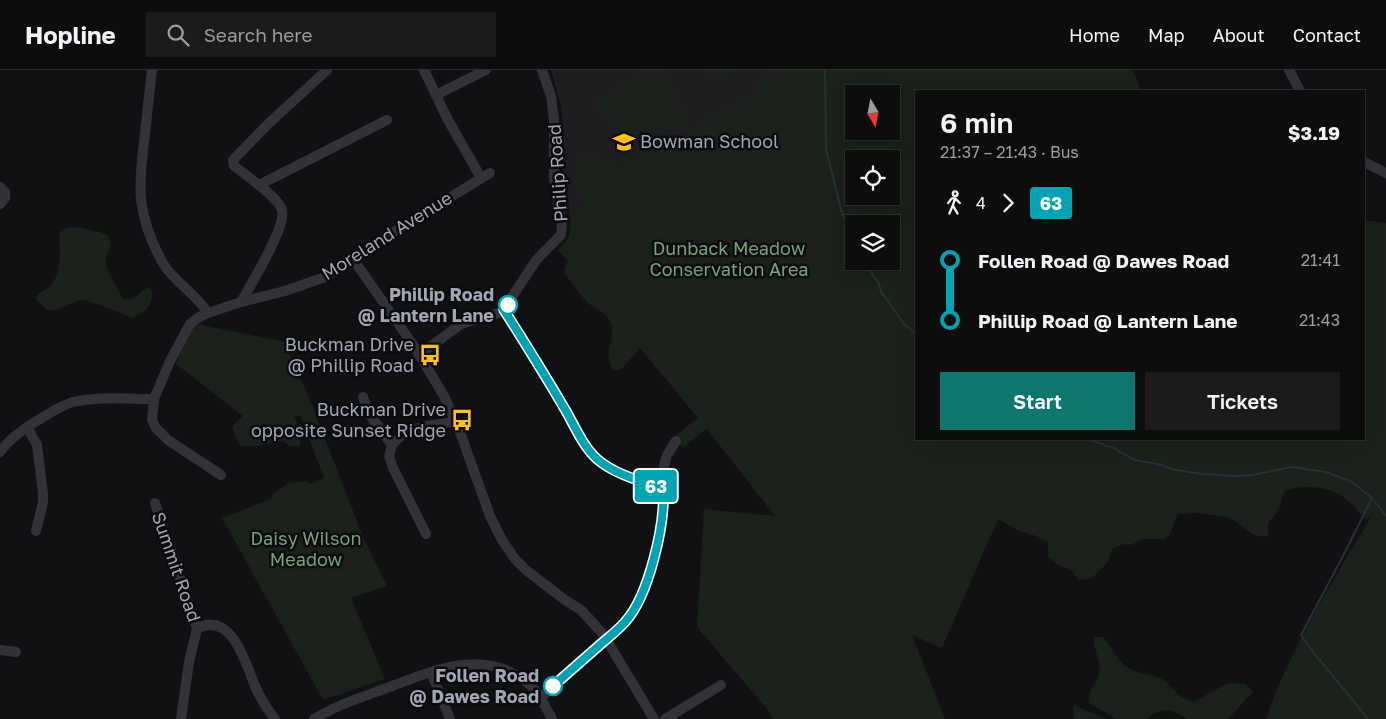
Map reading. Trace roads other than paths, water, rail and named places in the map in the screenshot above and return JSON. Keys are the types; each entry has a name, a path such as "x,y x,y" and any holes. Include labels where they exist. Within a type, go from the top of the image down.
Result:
{"street":[{"path":"152,70 141,173 141,199 144,215 149,231 165,265 202,304 208,313"},
{"path":"241,302 261,266 283,219 283,211 279,204 259,185 234,166 234,160 268,124 327,70"},
{"path":"424,70 436,95 486,70"},
{"name":"Philip Road","path":"504,310 537,259 561,235 562,226 554,178 554,120 551,96 542,70"},
{"path":"1289,70 1299,90"},
{"name":"Moreland Avenue","path":"154,399 185,330 199,317 241,302 285,291 320,279 386,236 486,176 447,118 436,95"},
{"path":"259,185 387,120"},
{"path":"1365,162 1386,173"},
{"path":"0,187 5,192 5,198 0,204"},
{"path":"353,259 419,355 444,396 490,516 502,540 515,559 526,570 581,610 592,621 606,639 654,719"},
{"path":"419,355 461,324 490,317 504,310 581,437 597,459 613,470 663,487"},
{"path":"363,397 369,414 392,445"},
{"path":"0,452 5,445 27,427 53,411 74,402 154,399 152,420 160,434 221,475"},
{"path":"426,534 393,468 390,456 392,445 400,436 414,428 455,421"},
{"path":"27,427 37,445 43,494 36,531"},
{"path":"540,698 626,622 640,599 651,568 661,529 664,499 664,466 667,455 676,440"},
{"name":"Summit Road","path":"154,503 197,629 189,662 181,719"},
{"path":"197,629 209,624 225,631 235,641 243,654 266,708 275,719"},
{"path":"0,650 16,652"},
{"path":"314,719 341,705 431,672 459,664 484,664 515,673 531,685 552,719"},
{"path":"431,672 450,719"},
{"path":"665,719 721,685"}],"waterway":[{"path":"825,70 826,149 845,219"},
{"path":"870,270 879,284 881,292 904,324 915,333"},
{"path":"1090,440 1113,448 1135,460 1202,474 1252,475 1292,467 1326,472 1352,482 1372,498 1386,516"},
{"path":"1368,719 1301,635 1372,498"}],"place":[{"name":"Bowman School","path":"624,142"},
{"name":"Phillip Road @ Lantern Lane","path":"508,305"},
{"name":"Buckman Drive @ Phillip Road","path":"430,355"},
{"name":"Buckman Drive opposite Sunset Ridge","path":"462,420"},
{"name":"Follen Road @ Dawes Road","path":"553,686"}],"park label":[{"name":"Dunback Meadow Conservation Area","path":"729,259"},
{"name":"Daisy Wilson Meadow","path":"306,549"}]}
